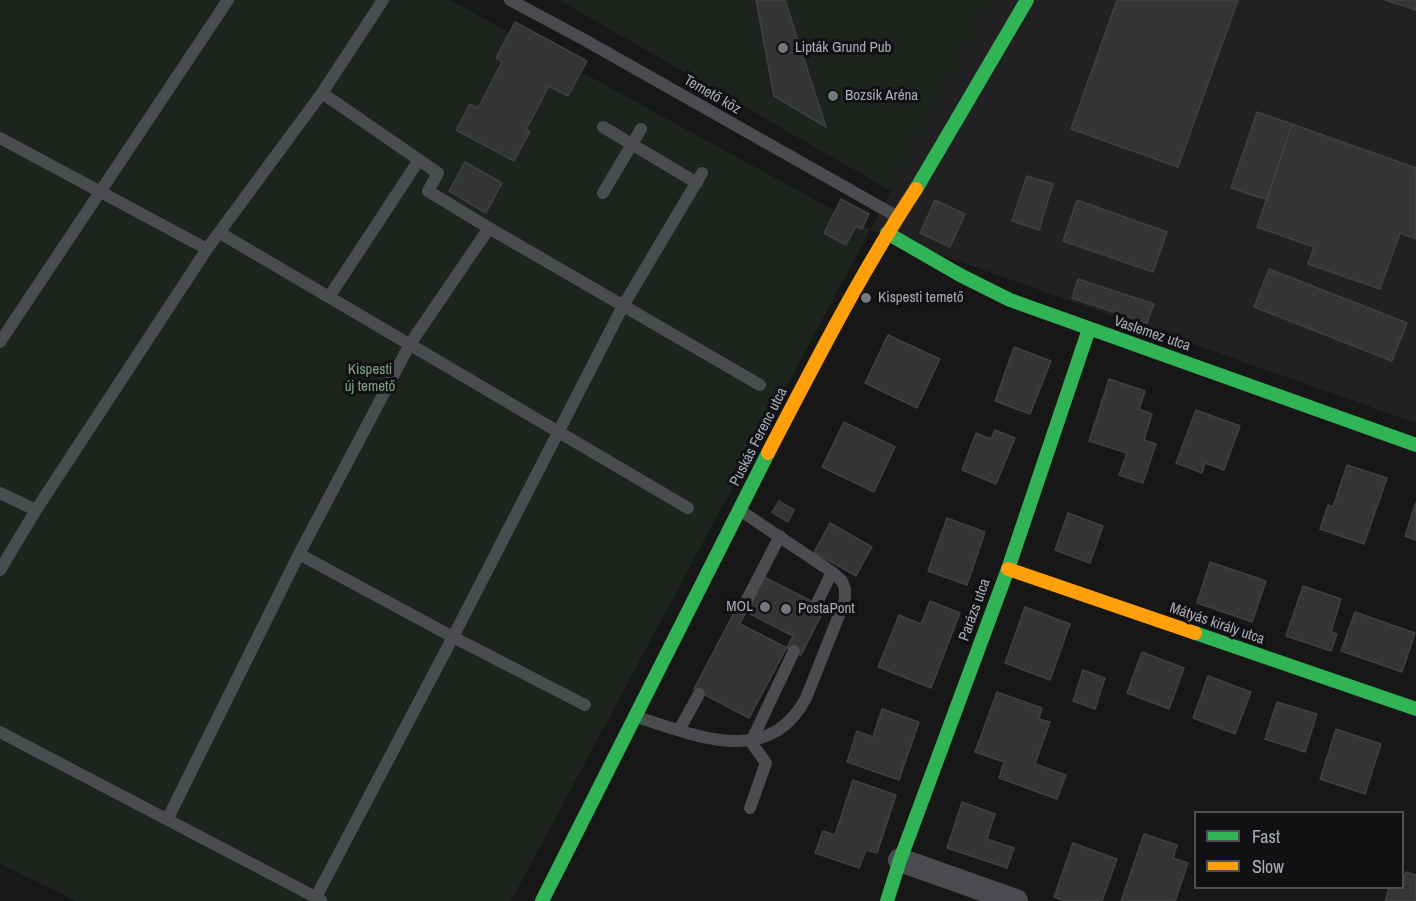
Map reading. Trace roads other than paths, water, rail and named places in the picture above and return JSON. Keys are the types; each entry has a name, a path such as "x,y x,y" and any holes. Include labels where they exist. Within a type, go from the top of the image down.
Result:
{"street":[{"name":"Puskás Ferenc utca","path":"542,901 849,298 887,233 927,172 1027,0"},
{"name":"Vaslemez utca","path":"887,233 960,275 1010,300 1416,444"},
{"name":"Parázs utca","path":"887,901 900,860 1008,569 1089,329"},
{"name":"Mátyás király utca","path":"1008,569 1416,710"},
{"path":"900,860 1016,901"}],"lane":[{"path":"0,342 228,0"},
{"path":"0,570 36,510 207,249 322,93 383,0"},
{"name":"Temető köz","path":"510,0 898,217"},
{"path":"322,93 438,173 428,190 489,228 760,385"},
{"path":"0,732 319,899 623,306 700,178 632,145 603,127"},
{"path":"603,193 641,129"},
{"path":"0,138 207,249"},
{"path":"329,297 419,160"},
{"path":"168,818 299,554 410,344 489,228"},
{"path":"220,233 688,508"},
{"path":"0,493 36,510"},
{"path":"636,717 709,738 751,742 782,729 799,712 845,600 845,589 842,581 832,572 740,510"},
{"path":"742,609 780,536"},
{"path":"299,554 585,705"},
{"path":"817,603 832,572"},
{"path":"751,742 794,651"},
{"path":"679,730 699,694"},
{"path":"750,808 766,764 751,742"}],"place":[{"name":"Lipták Grund Pub","path":"783,48"},
{"name":"Bozsik Aréna","path":"833,96"},
{"name":"Kispesti temető","path":"866,298"},
{"name":"MOL","path":"765,607"},
{"name":"PostaPont","path":"786,609"}],"park label":[{"name":"Kispesti új temető","path":"370,378"}]}
